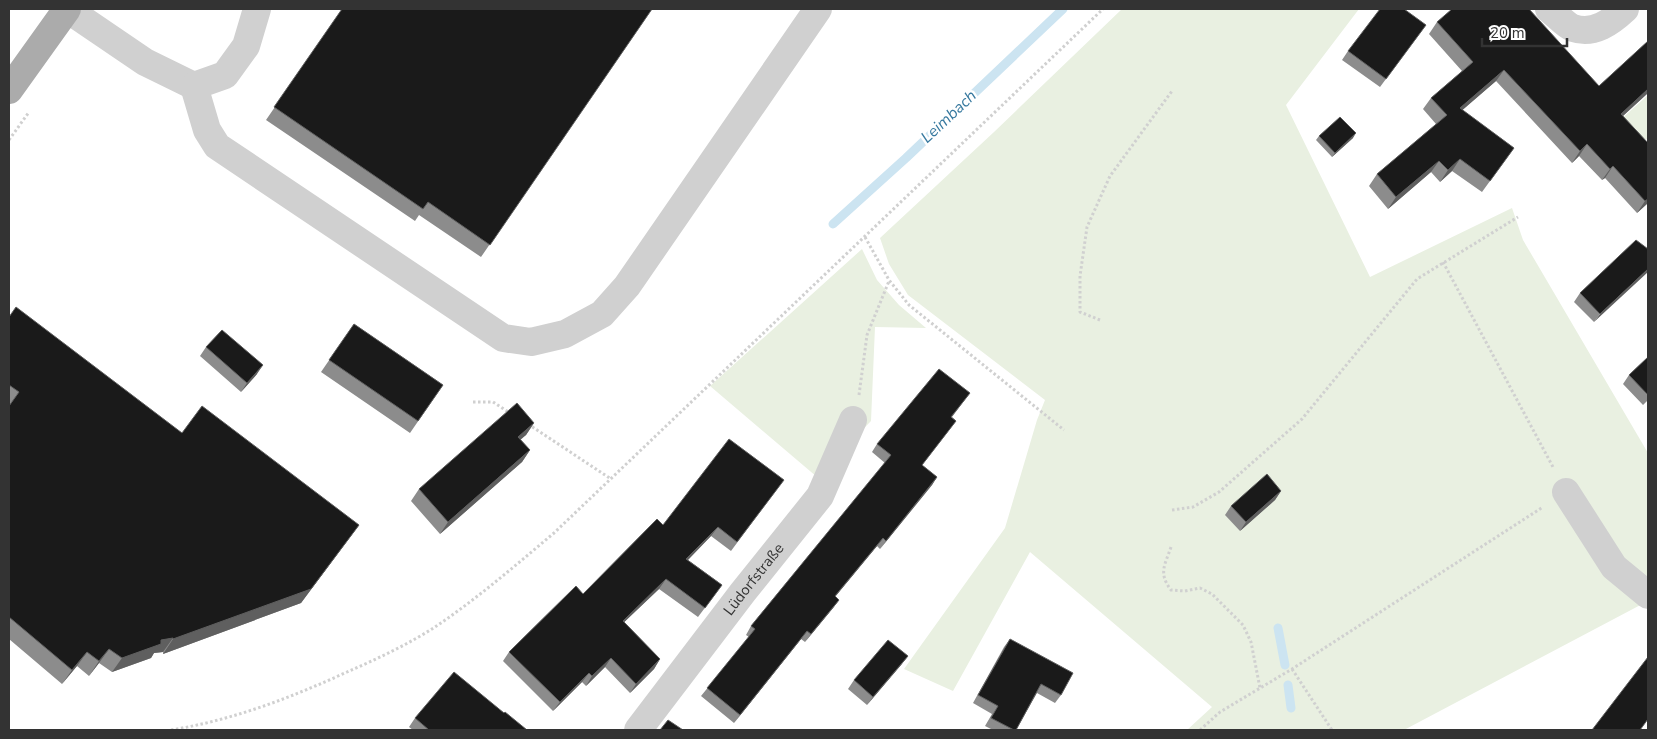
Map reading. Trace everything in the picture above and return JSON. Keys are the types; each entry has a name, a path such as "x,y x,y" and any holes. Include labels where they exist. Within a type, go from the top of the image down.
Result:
{"main road":[{"path":"9,90 67,9"}],"street":[{"path":"67,9 145,62 194,86 225,75 246,46 257,9"},
{"path":"194,86 207,130 217,146 503,338 531,342 565,334 602,314 626,286 818,9"},
{"path":"1548,9 1572,27 1591,31 1613,20 1625,9"},
{"name":"Lüdorfstraße","path":"638,730 743,592 820,496 853,420"},
{"path":"1566,492 1614,566 1648,595"}],"path":[{"path":"171,730 188,729 295,696 376,660 437,626 496,583 554,533 1103,9"},
{"path":"1100,320 1080,312 1080,276 1087,227 1110,176 1172,91"},
{"path":"1172,510 1193,507 1219,492 1302,419 1417,279 1518,217"},
{"path":"864,237 889,280 909,305 1064,430"},
{"path":"1200,730 1220,712 1292,669 1566,492 1443,262"},
{"path":"853,420 859,398 867,335 889,280"},
{"path":"473,402 493,402 516,417"},
{"path":"524,422 611,479"},
{"path":"1171,547 1162,570 1166,583 1172,590 1185,591 1200,588 1212,594 1243,624 1251,642 1260,688"},
{"path":"1292,669 1332,730"}],"green space":[{"path":"1122,9 1359,9 1286,105 1370,277 1512,208 1523,240 1648,453 1648,601 1404,730 1187,730 1212,707 1030,552 953,691 904,669 1005,528 1037,420 1045,400 908,295 889,264 880,238"},
{"path":"1648,95 1648,139 1589,148"},
{"path":"862,249 877,280 899,305 926,328 875,327 871,421 817,477 710,386"}],"building":[{"path":"342,9 652,9 490,245 428,202 423,209 274,107"},
{"path":"1380,9 1404,9 1426,25 1386,79 1348,51"},
{"path":"1452,9 1529,9 1599,86 1648,41 1648,89 1621,114 1648,143 1648,199 1645,201 1613,166 1610,169 1587,144 1580,151 1504,70 1460,108 1514,148 1490,181 1460,159 1448,170 1439,161 1396,197 1377,174 1447,115 1431,98 1473,62 1437,22"},
{"path":"1340,117 1356,133 1335,153 1319,136"},
{"path":"1636,240 1648,249 1648,269 1600,314 1580,293"},
{"path":"16,307 182,433 202,406 359,525 311,589 173,639 161,640 161,644 122,658 109,649 99,661 87,652 72,670 9,617 9,406 19,392 9,385 9,317"},
{"path":"354,324 443,385 418,421 329,360"},
{"path":"222,330 263,365 247,383 206,347"},
{"path":"1648,357 1648,395 1629,375"},
{"path":"939,369 970,393 951,417 956,421 922,465 937,477 886,541 883,538 835,596 839,600 811,634 807,631 740,715 707,688 755,629 751,626 891,455 877,444"},
{"path":"517,403 534,423 518,437 530,450 448,522 419,489"},
{"path":"729,439 784,480 737,542 718,527 686,559 722,585 705,608 666,579 623,621 660,659 636,684 611,658 592,676 589,673 560,702 509,652 576,586 583,594 657,519 663,525"},
{"path":"1267,474 1281,491 1246,522 1231,506"},
{"path":"1010,639 1073,673 1061,695 1041,684 1016,730 991,718 998,706 978,695"},
{"path":"888,640 908,656 873,697 854,680"},
{"path":"1648,657 1648,719 1640,730 1592,730"},
{"path":"454,672 527,730 429,730 415,718"},
{"path":"668,720 683,730 660,730"}],"waterway":[{"name":"Leimbach","path":"833,224 906,158 1063,9"},
{"path":"1278,628 1285,665"},
{"path":"1288,685 1291,708"}]}
